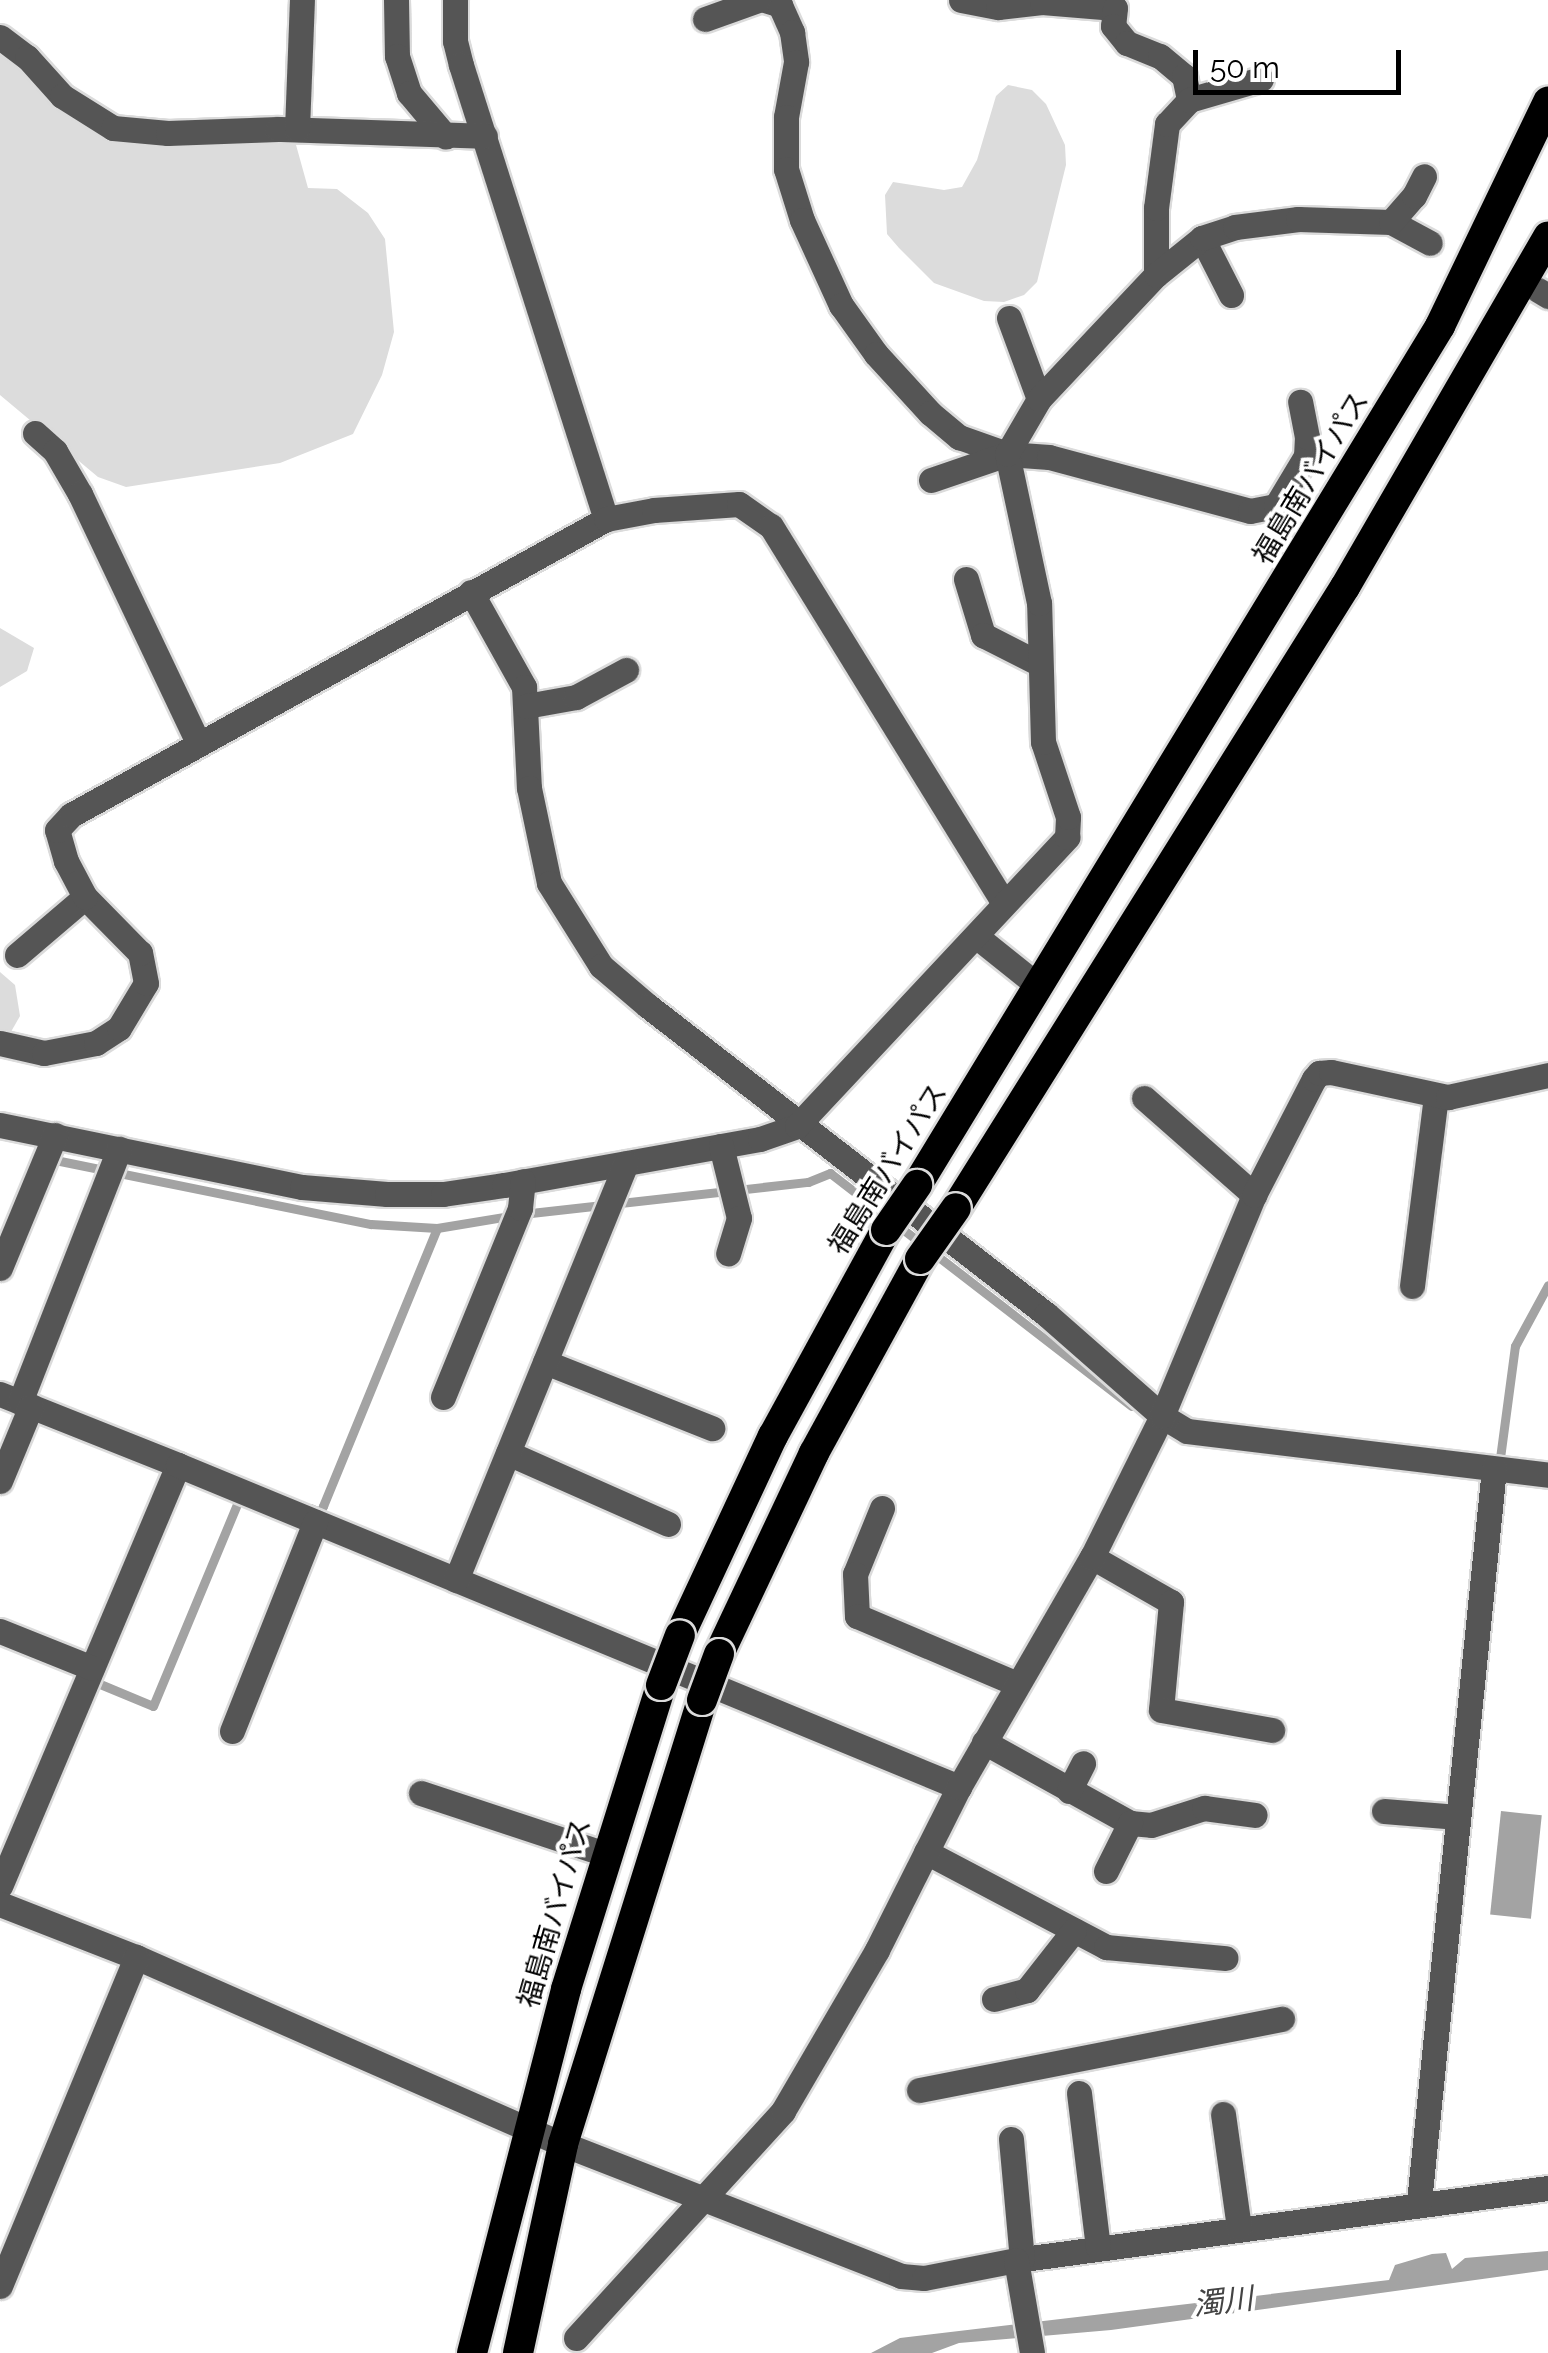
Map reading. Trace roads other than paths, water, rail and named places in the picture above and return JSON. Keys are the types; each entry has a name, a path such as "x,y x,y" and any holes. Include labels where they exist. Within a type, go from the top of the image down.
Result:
{"highway":[{"name":"福島南バイパス","path":"472,2353 528,2127 605,1854 680,1635 773,1436 886,1230 1270,610 1440,326 1548,102"},
{"path":"518,2353 564,2144 702,1700 814,1453 920,1259 956,1208 1344,587 1548,237"}],"street":[{"path":"297,129 302,0"},
{"path":"396,0 397,56 408,92 446,137"},
{"path":"705,18 762,0 780,5 792,32 796,62 786,117 786,169 802,220 841,306 876,354 930,413 958,437 1007,454 1049,457 1250,510 1276,506 1306,456 1308,437 1300,402"},
{"path":"962,0 998,6 1042,2 1115,4 1113,26 1126,44 1160,56 1184,76 1189,100"},
{"path":"459,3 455,41 606,519"},
{"path":"0,37 27,57 62,96 113,128 168,133 297,129 486,136"},
{"path":"1156,275 1156,208 1167,124 1189,100 1261,79"},
{"path":"1390,222 1424,176"},
{"path":"930,480 1007,454 1039,399 1156,275 1202,238 1234,227 1298,219 1390,222 1430,243"},
{"path":"1202,238 1231,295"},
{"path":"1009,318 1039,399"},
{"path":"35,433 55,451 80,494 198,743"},
{"path":"0,1124 302,1186 387,1194 443,1194 523,1181 721,1146 797,1126 875,1037 1067,837 1068,817 1043,742 1039,603 1007,454"},
{"path":"0,1043 44,1052 96,1042 119,1028 146,983 140,953 86,896 66,861 57,830 71,815 606,519 720,502 739,504 771,526 1003,901"},
{"path":"966,579 983,635 1038,663"},
{"path":"471,592 524,687 536,836 549,883 601,966 797,1126 1046,1314 1162,1416 1188,1431 1548,1476"},
{"path":"526,706 576,697 626,670"},
{"path":"18,955 86,896"},
{"path":"976,936 1036,984"},
{"path":"576,2338 783,2111 876,1950 958,1787 1092,1557 1162,1416 1254,1195 1319,1072 1436,1096 1509,1087 1548,1075"},
{"path":"1412,1286 1436,1096"},
{"path":"1144,1098 1254,1195"},
{"path":"0,1268 56,1135"},
{"path":"721,1146 739,1218 728,1252"},
{"path":"0,1481 17,1401 119,1148"},
{"path":"456,1580 626,1163"},
{"path":"443,1397 520,1208 523,1181"},
{"path":"545,1362 712,1428"},
{"path":"17,1401 958,1787"},
{"path":"508,1453 668,1524"},
{"path":"0,1886 178,1466"},
{"path":"1418,2202 1494,1469"},
{"path":"882,1508 855,1574 857,1616 1017,1684"},
{"path":"232,1730 315,1522"},
{"path":"1092,1557 1171,1602 1161,1710 1272,1730"},
{"path":"0,1631 92,1668"},
{"path":"984,1742 1130,1822 1151,1825 1204,1808 1255,1816"},
{"path":"1070,1790 1084,1762"},
{"path":"421,1793 605,1854"},
{"path":"1384,1811 1458,1817"},
{"path":"1106,1871 1130,1822"},
{"path":"926,1852 1106,1947 1226,1958"},
{"path":"0,1904 136,1957 564,2144 902,2276 924,2278 1020,2267 1098,2248 1418,2202 1548,2188"},
{"path":"994,1999 1027,1990 1074,1930"},
{"path":"0,2286 136,1957"},
{"path":"919,2090 1282,2019"},
{"path":"1078,2093 1098,2248"},
{"path":"1223,2114 1239,2228"},
{"path":"1011,2138 1020,2267 1032,2353"}],"water":[{"path":"1501,1811 1542,1815 1531,1919 1490,1914"},
{"name":"濁川","path":"1548,2251 1548,2270 1111,2330 959,2343 932,2353 871,2353 900,2338 1389,2280 1395,2265 1432,2254 1446,2253 1452,2269 1465,2258"}],"waterway":[{"path":"60,1161 371,1224 437,1228 522,1214 808,1182 830,1173 1132,1406"},
{"path":"310,1508 320,1512 323,1506 437,1228"},
{"path":"1500,1458 1515,1346 1548,1285"},
{"path":"100,1684 153,1706 241,1495"}]}
